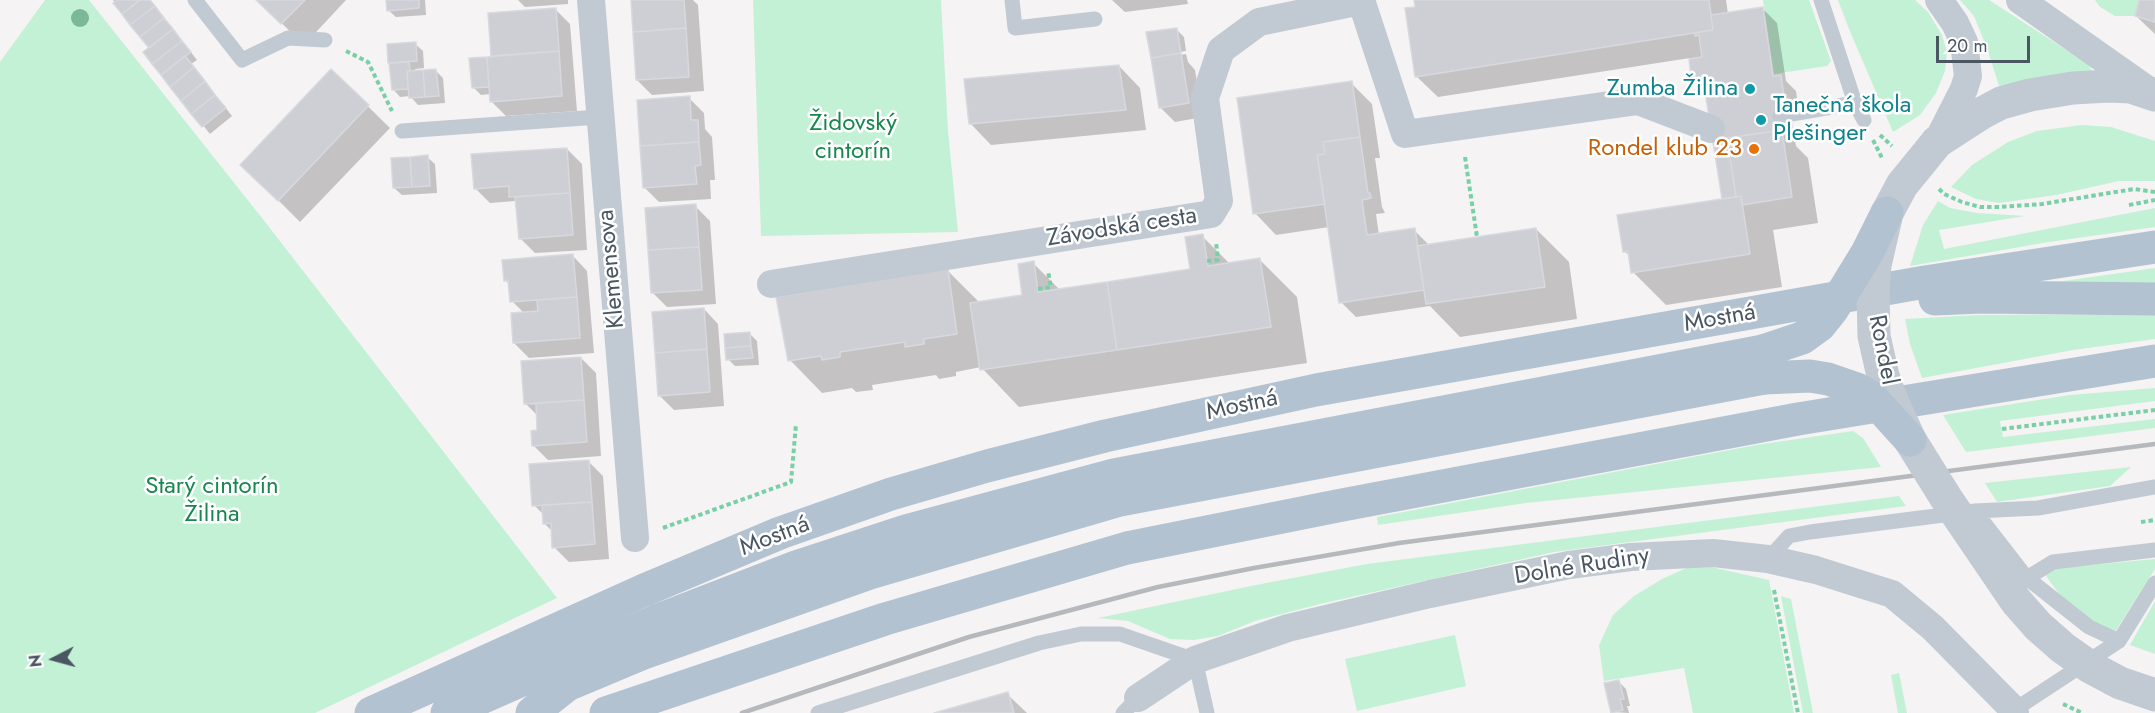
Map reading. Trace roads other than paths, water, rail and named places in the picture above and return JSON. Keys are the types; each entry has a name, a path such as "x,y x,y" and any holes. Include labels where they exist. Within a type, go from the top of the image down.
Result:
{"main road":[{"path":"532,713 567,685 641,654 870,573 1120,500 1640,387 1802,338 1812,332 1832,310 1867,253 1887,213"},
{"name":"Mostná","path":"371,713 631,596 780,533 891,494 987,466 1105,436 1316,390 1925,282 2155,247"},
{"path":"1796,306 1981,297 2155,299"},
{"path":"606,713 885,618 1127,548 1786,421 2155,361"},
{"path":"447,713 656,621 796,567 906,531 1114,475 1640,387 1764,378 1810,376 1828,379 1857,389 1871,397 1910,440"}],"street":[{"name":"Klemensova","path":"591,0 634,538"},
{"name":"Závodská cesta","path":"771,284 1211,214 1219,201 1205,98 1221,50 1259,22 1363,0 1405,134 1638,101 1711,129"},
{"path":"1937,142 1964,89 1968,67 1964,42 1939,0"},
{"path":"2019,0 2152,93"},
{"name":"Rondel","path":"2152,93 2109,86 2073,88 2030,95 1982,113 1937,142 1902,185 1887,213 1875,265 1873,292 1874,336 1888,391 1910,440 1979,549 2016,601 2038,626 2063,648 2090,667 2120,683 2155,695"},
{"name":"Dolné Rudiny","path":"1131,705 1195,660 1288,628 1430,594 1569,565 1679,553 1713,553 1768,559 1837,576 1892,594 1933,628 2015,711"}],"lane":[{"path":"195,0 242,60 288,38 325,40"},
{"path":"1012,0 1015,28 1095,19"},
{"path":"1821,0 1855,103 1864,120"},
{"path":"1780,116 1855,103"},
{"path":"402,130 599,117"},
{"path":"1768,559 1789,536 1975,511 2038,508 2155,487"},
{"path":"1975,511 2027,578 2089,627 2119,641"},
{"path":"2027,578 2053,562 2155,550"},
{"path":"2015,711 2119,641 2155,583"},
{"path":"818,713 1039,643 1081,634 1120,634 1195,660 1206,713"}],"railway":[{"path":"742,713 969,637 1158,587 1254,568 1399,543 2155,444"}],"place":[{"name":"Zumba Žilina","path":"1750,89"},
{"name":"Tanečná škola Plešinger","path":"1761,120"},
{"name":"Rondel klub 23","path":"1754,149"}],"park label":[{"name":"Židovský cintorín","path":"853,138"},
{"name":"Starý cintorín Žilina","path":"212,501"}]}
